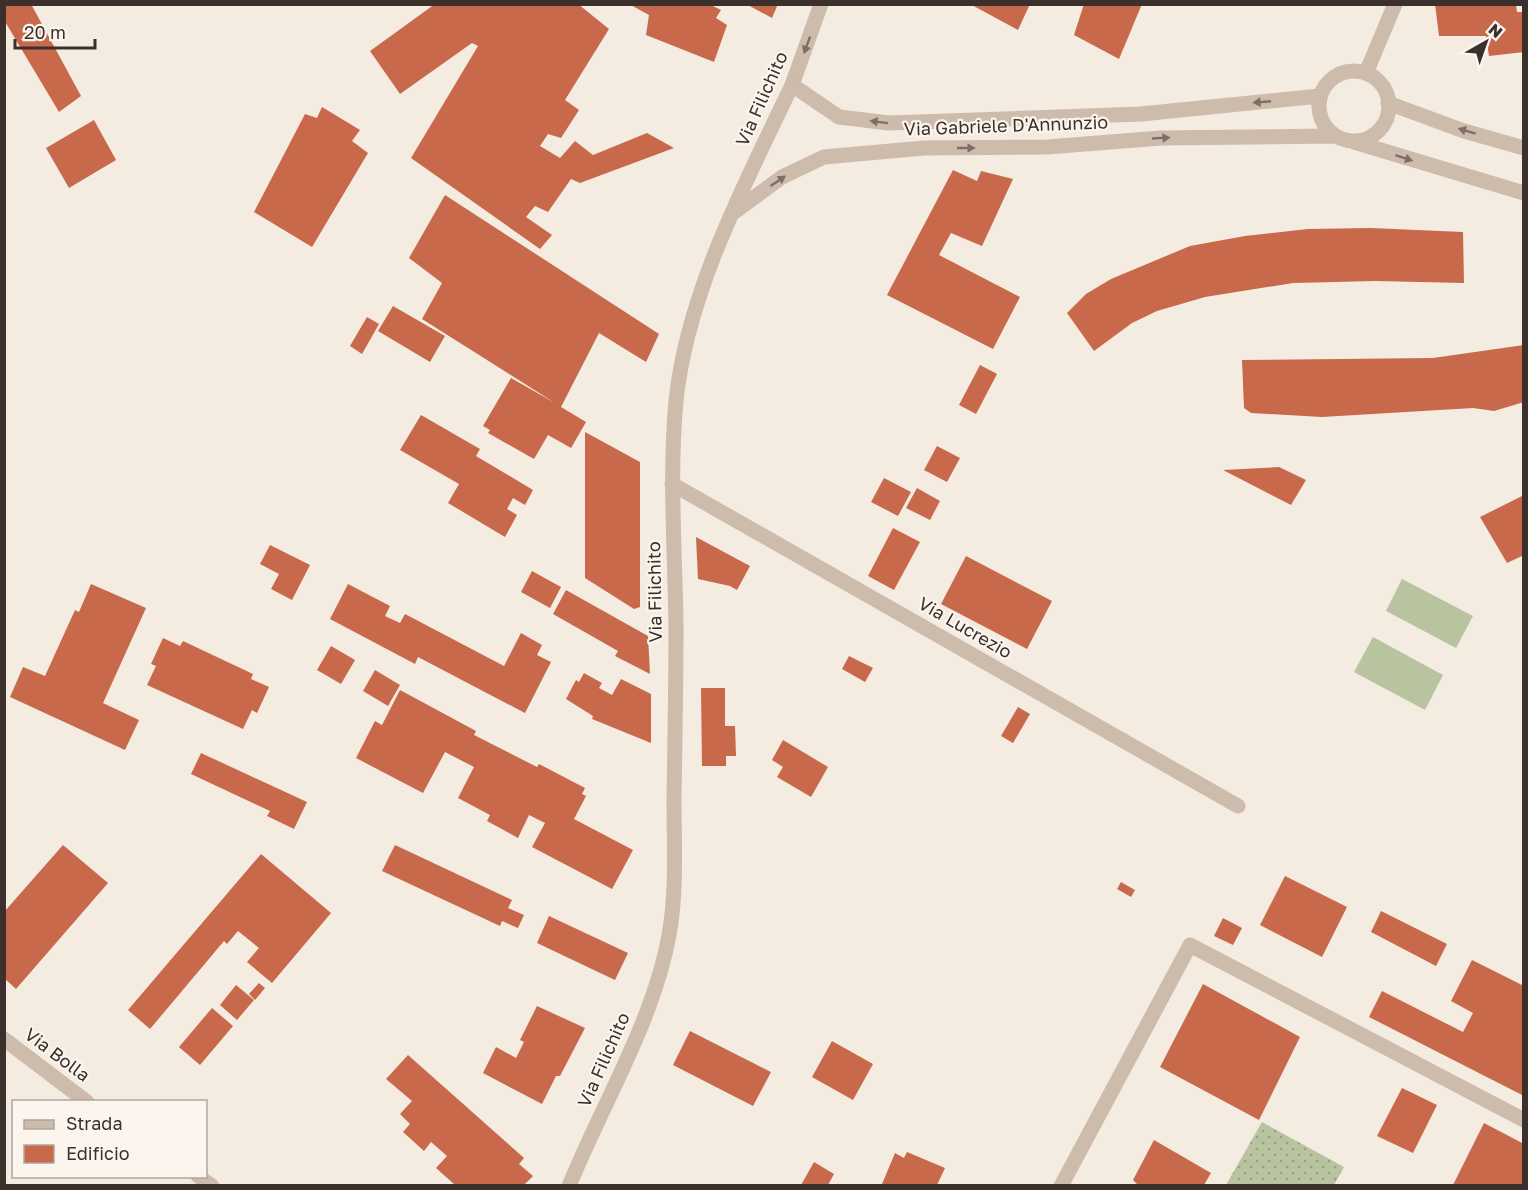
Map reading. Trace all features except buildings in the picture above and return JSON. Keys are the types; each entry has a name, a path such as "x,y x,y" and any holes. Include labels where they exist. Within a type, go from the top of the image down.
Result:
{"street":[{"name":"Via Filichito","path":"569,1185 651,1000 670,932 674,868 676,625 672,484 676,400 686,345 702,292 730,215 792,85 821,4"},
{"path":"1366,73 1395,4"},
{"path":"1342,138 1328,129 1322,119 1319,109 1320,96 1330,80 1346,72 1354,71 1366,73 1380,82 1388,97 1388,103 1464,131 1524,148"},
{"name":"Via Gabriele D'Annunzio","path":"792,85 839,117 889,123 1141,114 1320,96"},
{"name":"Via Gabriele D'Annunzio","path":"730,215 782,177 824,157 924,148 1047,147 1161,138 1366,139 1382,127 1389,112 1388,103"},
{"name":"Via Gabriele D'Annunzio","path":"1342,138 1448,172 1524,193"},
{"name":"Via Lucrezio","path":"672,484 1238,806"},
{"path":"1061,1185 1190,945 1524,1120"},
{"name":"Via Bolla","path":"4,1039 86,1100"}],"green space":[{"path":"1402,579 1473,616 1456,648 1386,611"},
{"path":"1373,637 1443,675 1425,710 1354,672"},
{"path":"1262,1122 1344,1167 1334,1185 1226,1185"}]}
